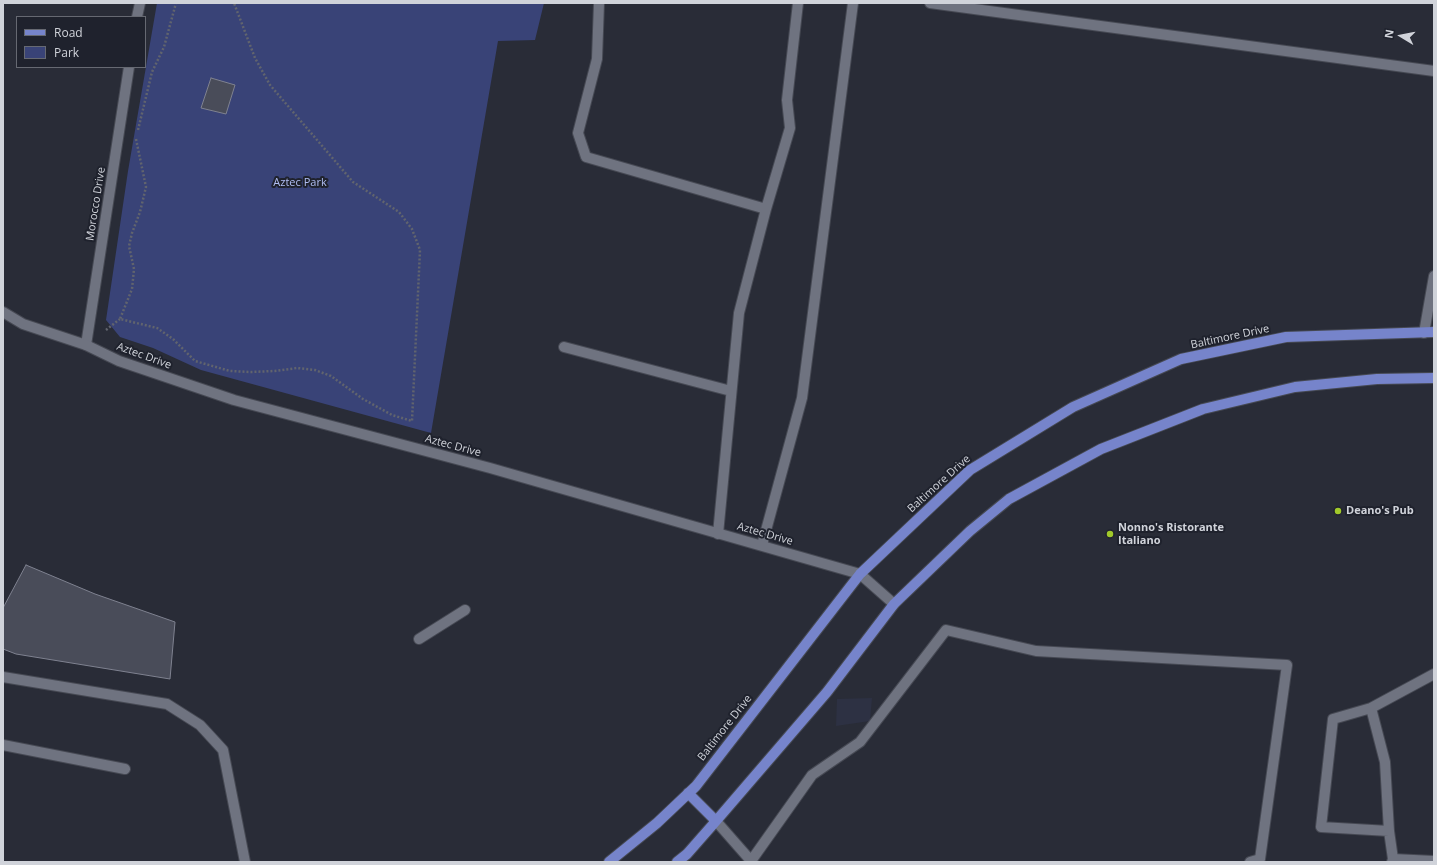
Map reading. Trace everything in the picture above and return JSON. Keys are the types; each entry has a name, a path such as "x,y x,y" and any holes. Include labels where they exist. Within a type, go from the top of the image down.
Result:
{"main road":[{"name":"Baltimore Drive","path":"609,862 656,824 700,780 860,574 970,470 1073,407 1181,359 1286,337 1429,332"},
{"path":"677,862 687,854 827,692 894,604 970,531 1009,498 1101,449 1203,408 1295,387 1377,379 1434,378"},
{"path":"688,793 716,821"}],"street":[{"path":"137,16 140,3"},
{"path":"599,3 597,59 578,133 586,157 766,208"},
{"path":"718,534 739,313 766,208 790,128 787,100 798,3"},
{"path":"762,545 802,398 853,3"},
{"path":"930,3 1434,71"},
{"name":"Morocco Drive","path":"86,345 129,68"},
{"path":"1429,332 1434,276"},
{"name":"Aztec Drive","path":"3,312 23,324 86,345 119,361 234,400 490,468 860,574 894,604"},
{"path":"564,347 731,391"},
{"path":"419,639 465,610"},
{"path":"716,821 751,862 812,775 860,742 946,630 1036,651 1287,665 1260,859 1250,862"},
{"path":"1389,831 1321,827 1333,719 1371,708 1434,674"},
{"path":"3,677 167,704 200,725 223,750 245,862"},
{"path":"1371,708 1385,762 1389,831 1393,860 1434,861"},
{"path":"3,745 125,769"}],"path":[{"path":"176,3 164,47 152,72 136,139 146,187 140,212 128,246 134,269 132,289 120,319 157,328 173,339 195,361 230,371 274,371 297,368 315,370 331,376 363,400 392,415 412,421 420,250 412,229 399,212 353,182 270,85 255,58 234,3"}],"shaded area":[{"path":"872,698 870,721 836,726 837,699"}],"green space":[{"name":"Aztec Park","path":"157,3 544,3 535,40 498,41 431,433 201,370 153,348 120,337 106,320 128,171"}],"building":[{"path":"211,78 235,85 226,114 201,108"},
{"path":"26,565 95,594 175,622 170,679 16,654 3,649 3,608"}],"place":[{"name":"Deano's Pub","path":"1338,511"},
{"name":"Nonno's Ristorante Italiano","path":"1110,534"}]}
